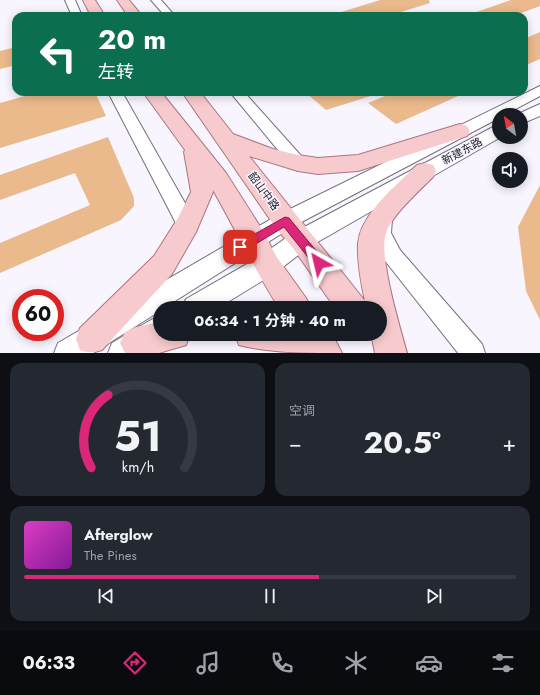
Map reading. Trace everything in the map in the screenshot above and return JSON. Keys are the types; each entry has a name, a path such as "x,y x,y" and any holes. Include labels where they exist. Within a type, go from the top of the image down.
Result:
{"main road":[{"path":"89,0 96,12"},
{"path":"123,0 132,12"},
{"name":"新建东路","path":"68,353 285,221 540,90"},
{"path":"155,96 218,179 254,239 267,265 291,301"},
{"name":"韶山中路","path":"194,96 285,221 302,240 348,301"},
{"path":"528,115 540,109"},
{"path":"225,139 298,163 318,166 358,163 460,131"},
{"name":"新建东路","path":"207,301 267,265 302,240 425,170 492,135"},
{"path":"91,339 164,265 187,225 202,192 194,147"},
{"path":"392,353 371,259 372,234 383,215 425,170"},
{"path":"139,342 153,339"},
{"path":"269,341 288,348"},
{"path":"318,341 326,353"},
{"path":"378,341 387,353"}],"street":[{"path":"70,0 75,12"},
{"path":"156,0 166,12"},
{"path":"117,96 187,225"},
{"path":"239,96 298,163"},
{"path":"383,215 381,234 393,256 473,353"}],"building":[{"path":"380,0 429,0 430,3 401,12 341,12"},
{"path":"511,0 540,0 540,6 524,12 477,12"},
{"path":"540,32 540,59 528,64 528,37"},
{"path":"12,48 12,66 0,69 0,51"},
{"path":"25,96 97,96 106,116 0,148 0,103"},
{"path":"310,96 371,96 326,110"},
{"path":"385,96 458,96 396,124 368,103"},
{"path":"108,137 134,198 134,206 121,220 0,273 0,243 90,205 75,173 0,200 0,175"},
{"path":"540,185 540,320 526,291 518,227"}],"route":[{"path":"240,247 285,221 302,240 319,263"}]}
